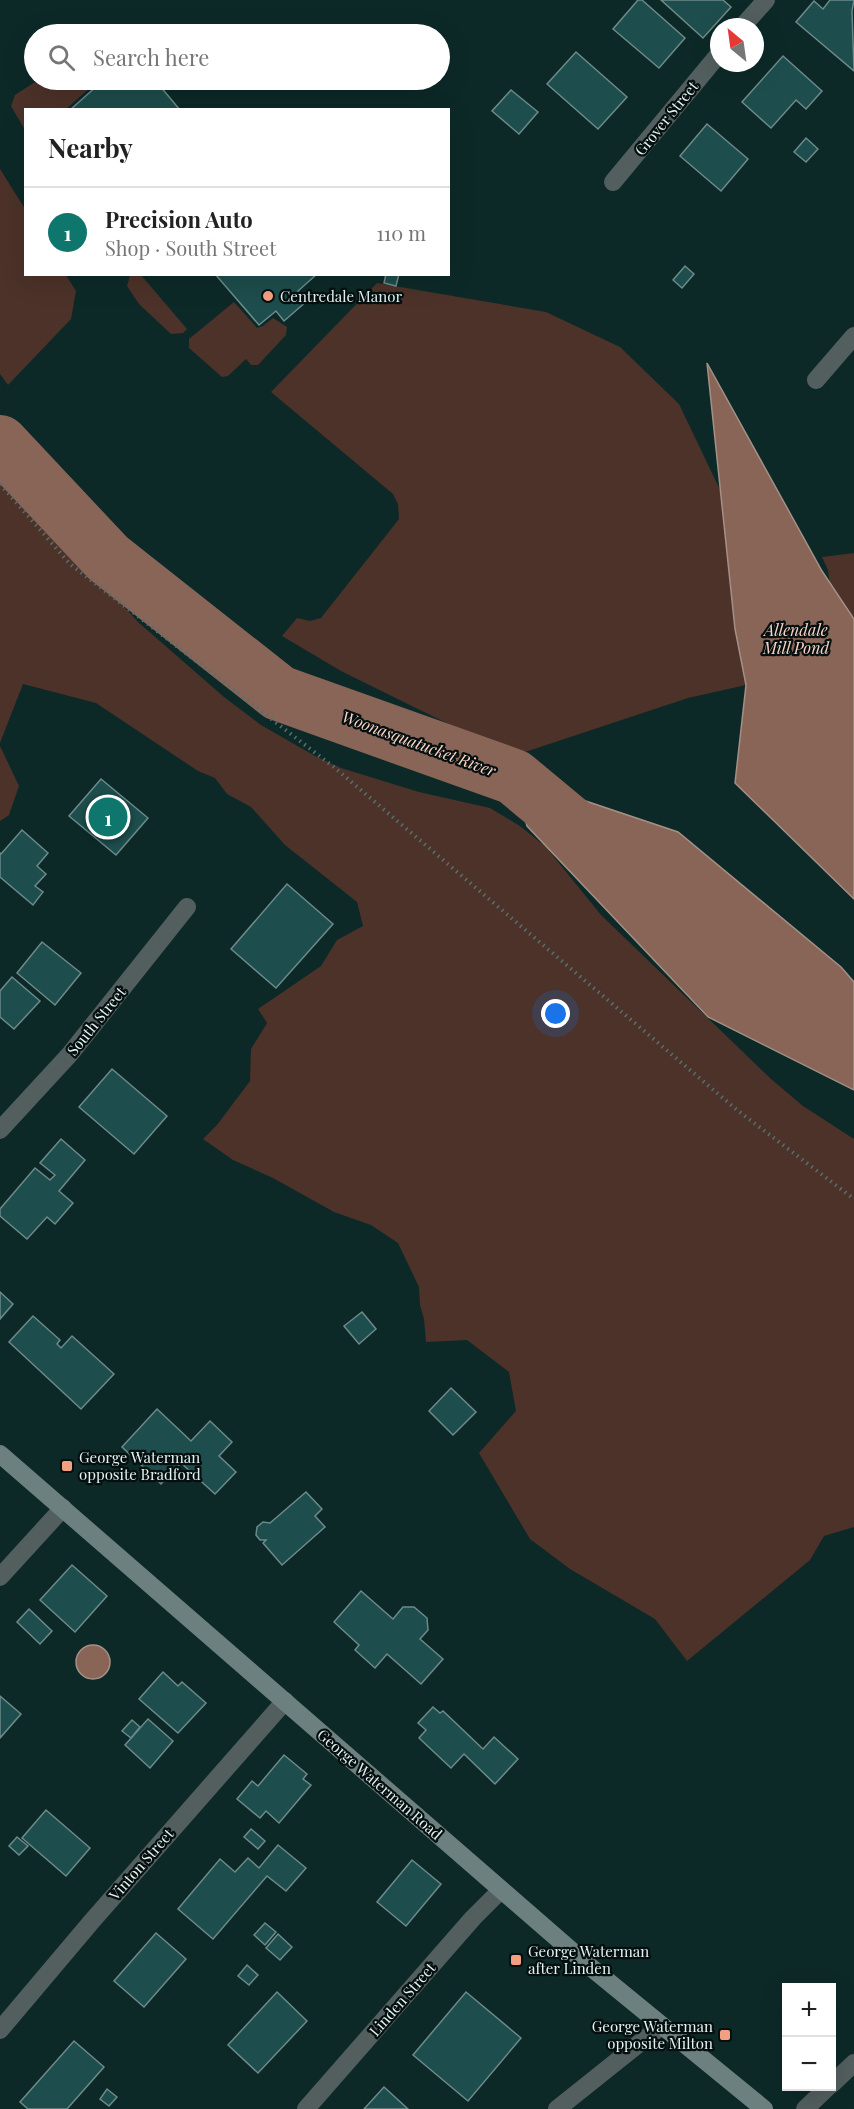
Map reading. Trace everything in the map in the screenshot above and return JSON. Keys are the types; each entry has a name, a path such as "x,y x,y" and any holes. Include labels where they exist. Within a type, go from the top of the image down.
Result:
{"main road":[{"name":"George Waterman Road","path":"0,1454 501,1890 661,2026 764,2109"}],"street":[{"path":"750,18 766,0"},
{"name":"Grover Street","path":"613,183 710,65"},
{"path":"816,380 854,336"},
{"name":"South Street","path":"0,1130 70,1054 187,907"},
{"path":"0,1577 63,1508"},
{"name":"Vinton Street","path":"0,2030 92,1921 285,1701"},
{"name":"Linden Street","path":"306,2109 473,1918 501,1890"},
{"path":"557,2109 661,2026"},
{"path":"836,2080 854,2063"},
{"path":"805,2109 824,2091"}],"path":[{"path":"0,484 70,564 335,768 736,1110 854,1199"}],"shaded area":[{"path":"24,89 87,90 67,108 24,108 24,128 11,106 15,95"},
{"path":"0,169 24,207 24,276 67,276 76,291 71,319 8,385 0,374"},
{"path":"130,276 142,276 187,329 183,333 171,334 139,304 127,286"},
{"path":"377,283 546,312 620,347 679,404 722,494 735,629 746,685 688,698 513,756 341,671 282,636 297,618 310,621 321,618 399,519 398,504 393,494 271,392"},
{"path":"234,302 257,328 273,318 287,327 286,335 258,365 251,365 246,359 228,376 222,377 189,348 189,339"},
{"path":"0,478 138,622 224,697 261,725 341,768 419,792 490,808 520,826 546,847 601,915 771,1079 803,1106 854,1139 854,1527 824,1536 810,1560 687,1661 655,1619 570,1569 530,1539 479,1453 516,1411 509,1372 467,1340 426,1342 419,1287 398,1243 371,1225 334,1212 273,1178 233,1160 203,1139 217,1125 250,1081 251,1049 267,1023 258,1009 321,966 337,940 363,926 357,902 285,845 251,807 227,794 215,778 198,771 96,703 23,684 0,743"},
{"path":"854,553 854,764 828,570 822,557"},
{"path":"0,746 19,786 9,815 0,821"}],"water":[{"name":"Allendale Mill Pond","path":"707,363 822,571 854,619 854,899 735,783 746,685 735,629"},
{"path":"514,777 678,832 841,967 854,982 854,1090 708,1017 527,826"},
{"path":"93,1645 105,1650 110,1662 105,1674 93,1679 81,1674 76,1662 81,1650"}],"building":[{"path":"638,0 642,0 685,38 659,68 613,29"},
{"path":"661,0 723,0 731,7 721,18 710,18 710,30 703,38"},
{"path":"830,0 854,0 852,11 854,71 796,22 814,1 823,9"},
{"path":"576,52 627,97 598,129 547,84"},
{"path":"783,56 822,91 806,109 796,100 771,128 742,102"},
{"path":"92,90 163,90 178,108 72,108"},
{"path":"511,90 538,112 519,134 492,111"},
{"path":"707,124 748,159 721,191 680,156"},
{"path":"806,138 818,149 806,162 794,152"},
{"path":"685,266 694,274 682,288 673,280"},
{"name":"Centredale Manor","path":"217,276 315,276 298,291 307,301 284,321 276,311 259,325"},
{"path":"386,276 398,276 396,286 384,283"},
{"path":"101,779 148,818 116,855 69,816"},
{"path":"22,830 48,853 37,866 46,874 35,886 43,892 33,905 0,877 0,853"},
{"path":"287,884 333,924 276,988 231,949"},
{"path":"42,942 81,973 55,1005 17,973"},
{"path":"12,977 40,1001 14,1029 0,1017 0,991"},
{"path":"112,1069 167,1116 134,1154 79,1107"},
{"path":"61,1139 85,1160 59,1191 73,1203 55,1224 47,1217 27,1239 0,1216 0,1209 35,1168 50,1180 55,1175 40,1163"},
{"path":"0,1292 13,1304 0,1319"},
{"path":"362,1312 376,1329 359,1344 344,1326"},
{"path":"33,1316 60,1340 57,1344 61,1348 72,1336 114,1374 81,1409 9,1342"},
{"path":"451,1388 476,1412 453,1435 429,1411"},
{"path":"157,1409 191,1441 210,1421 232,1442 219,1456 236,1472 215,1494 181,1463 161,1484 122,1447"},
{"path":"306,1492 322,1509 315,1516 325,1527 282,1565 263,1543 266,1540 260,1540 256,1535 257,1527 263,1522 270,1523"},
{"path":"72,1565 107,1596 75,1632 40,1600"},
{"path":"361,1591 393,1619 403,1607 414,1607 427,1618 428,1630 420,1639 443,1659 421,1684 387,1654 375,1668 355,1650 359,1645 334,1622"},
{"path":"29,1609 52,1631 40,1644 17,1622"},
{"path":"163,1672 178,1686 182,1682 206,1703 178,1733 139,1699"},
{"path":"0,1696 21,1714 0,1738"},
{"path":"433,1707 440,1713 443,1711 483,1749 494,1737 518,1759 495,1784 464,1754 451,1768 419,1738 426,1730 418,1723"},
{"path":"148,1719 173,1741 150,1768 125,1745"},
{"path":"132,1720 140,1727 131,1738 122,1731"},
{"path":"284,1755 307,1774 303,1779 311,1785 279,1823 266,1811 260,1818 237,1799 252,1781 258,1786"},
{"path":"46,1810 90,1848 66,1876 22,1838"},
{"path":"251,1829 265,1841 258,1849 244,1837"},
{"path":"17,1837 28,1846 19,1855 9,1846"},
{"path":"278,1845 306,1868 286,1891 267,1876 213,1939 178,1909 220,1859 235,1872 248,1858 259,1868"},
{"path":"412,1860 441,1884 406,1926 377,1902"},
{"path":"265,1923 276,1932 265,1945 254,1935"},
{"path":"156,1933 186,1959 144,2007 114,1981"},
{"path":"278,1934 292,1947 280,1960 266,1948"},
{"path":"247,1965 258,1975 249,1985 238,1976"},
{"path":"277,1992 307,2021 258,2073 228,2045"},
{"path":"466,1992 521,2038 468,2101 413,2055"},
{"path":"74,2041 104,2067 67,2109 28,2109 20,2102"},
{"path":"384,2087 408,2109 364,2109"},
{"path":"107,2089 117,2097 109,2106 100,2099"}],"waterway":[{"name":"Woonasquatucket River","path":"0,443 108,558 279,693 514,777 573,826"}],"place":[{"name":"Centredale Manor","path":"268,296"},
{"name":"Precision Auto","path":"108,817"},
{"name":"George Waterman opposite Bradford","path":"67,1466"},
{"name":"George Waterman after Linden","path":"516,1960"},
{"name":"George Waterman opposite Milton","path":"725,2035"}]}
